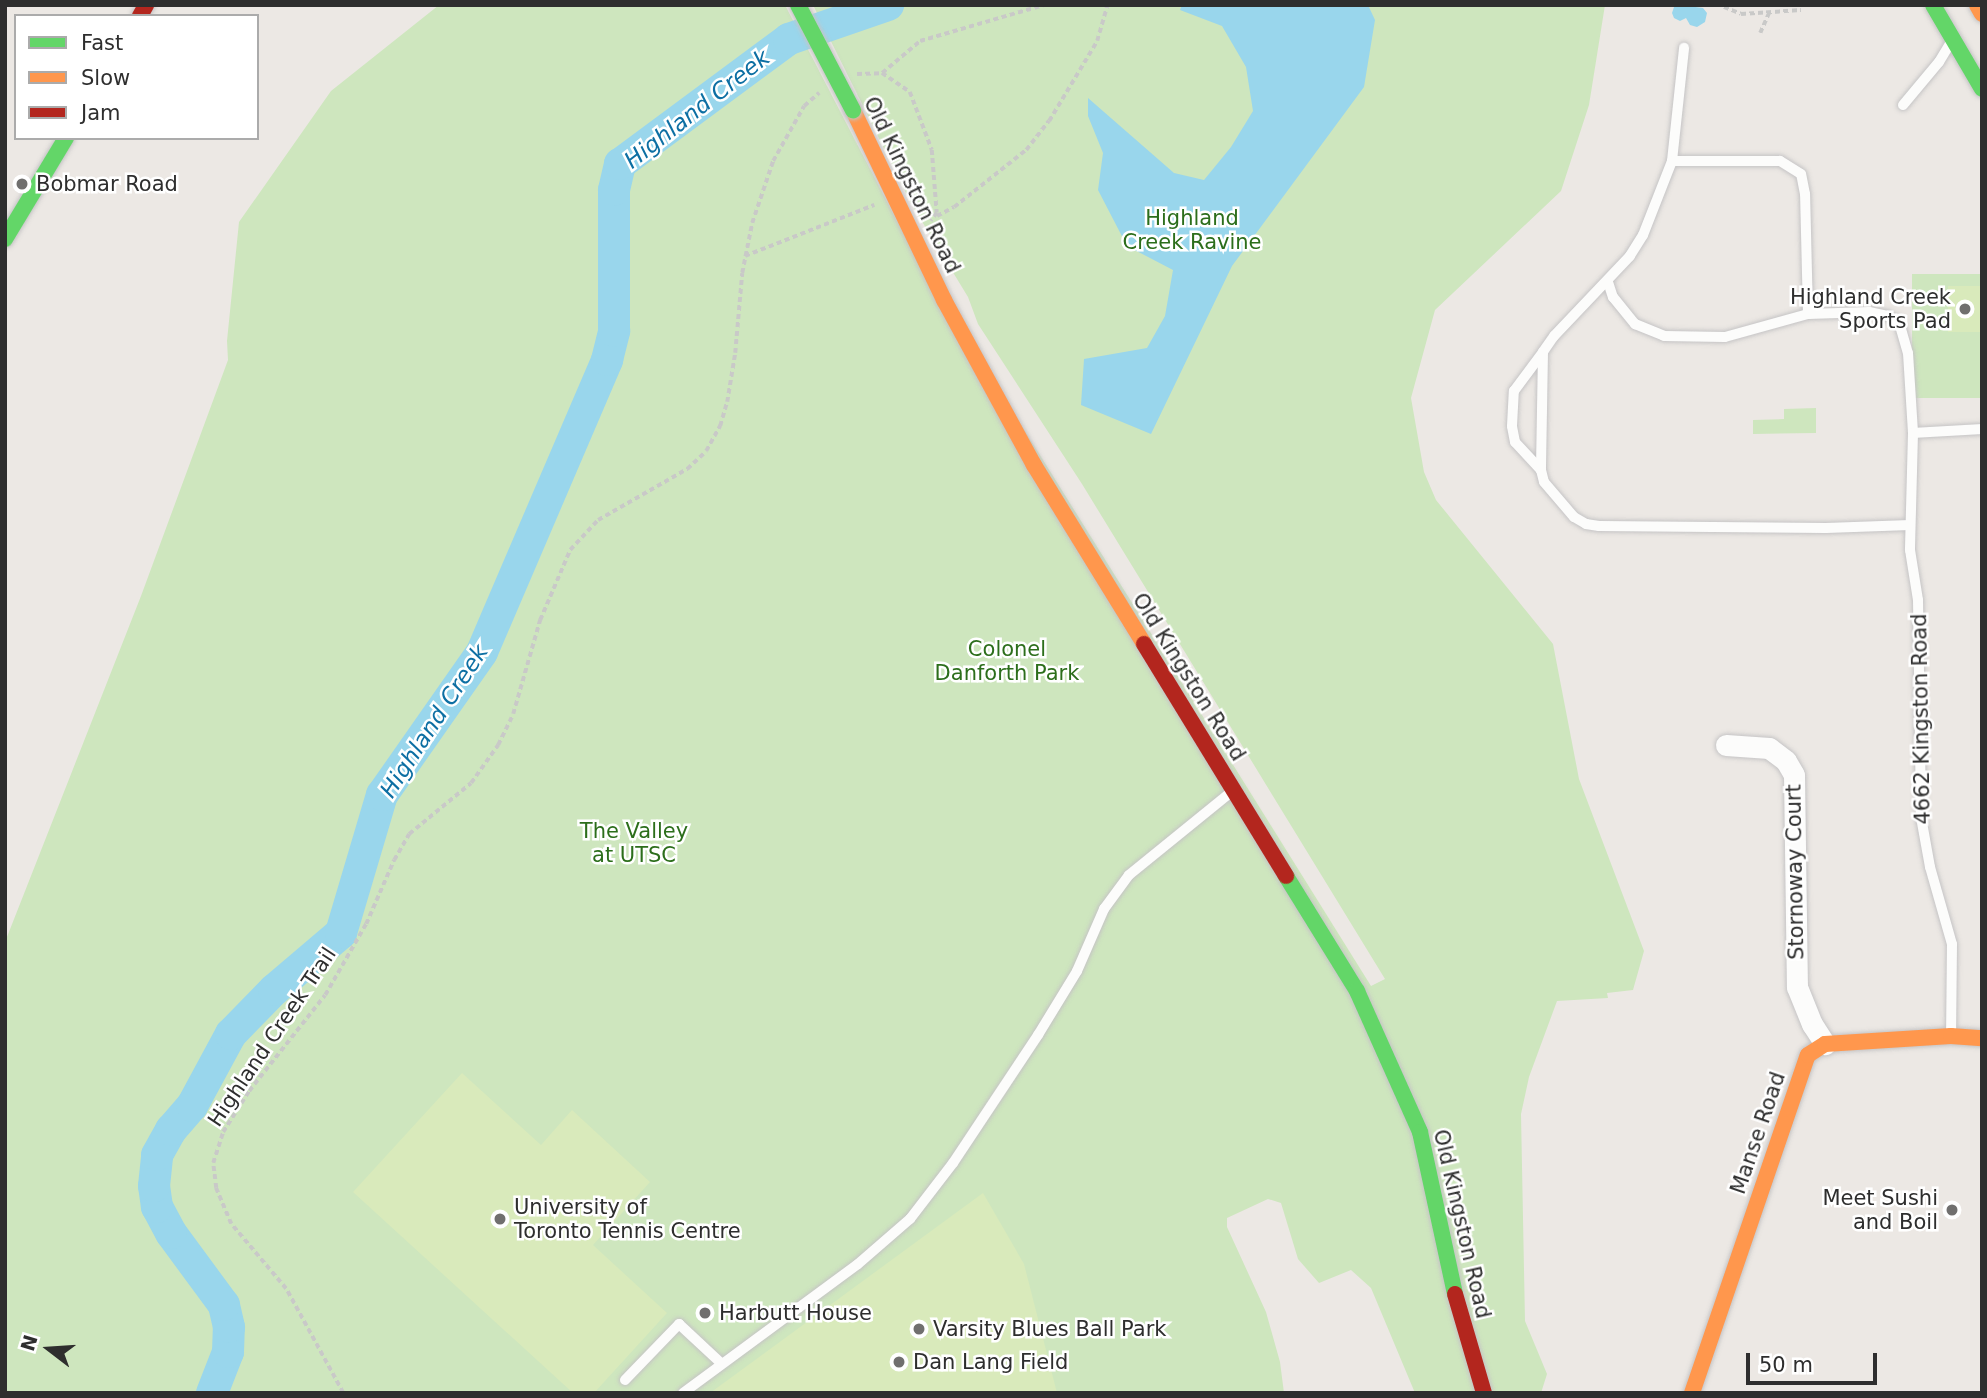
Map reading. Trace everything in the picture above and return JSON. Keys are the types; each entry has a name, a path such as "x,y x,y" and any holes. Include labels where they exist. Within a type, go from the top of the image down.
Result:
{"street":[{"name":"Old Kingston Road","path":"798,5 853,110 944,300 1034,465 1357,991 1420,1132 1457,1302 1484,1393"},
{"path":"1933,5 1982,89"},
{"path":"1954,37 1975,5 1982,14"},
{"path":"5,239 65,140"},
{"name":"Stornoway Court","path":"1726,745 1769,748 1786,761 1794,775 1797,987 1812,1024 1825,1044"},
{"path":"1825,1044 1951,1036 1982,1038"},
{"name":"Manse Road","path":"1692,1393 1808,1055 1825,1044"}],"lane":[{"path":"1903,105 1939,62 1954,37"},
{"path":"1684,48 1672,162 1643,235 1608,282 1554,336 1514,391 1512,426 1515,442 1541,470 1553,496 1574,517 1586,524 1657,528 1910,525"},
{"path":"1672,162 1780,161 1801,174 1805,194 1808,314"},
{"name":"4662 Kingston Road","path":"1608,282 1618,304 1635,324 1664,336 1725,337 1808,314 1869,312 1888,316 1899,322 1908,353 1913,433 1910,550 1918,600 1921,817 1930,867 1952,944 1951,1036"},
{"path":"1541,470 1543,352"},
{"path":"1913,433 1982,429"},
{"path":"683,1393 858,1264 910,1219 953,1163 1038,1035 1077,971 1104,909 1129,875 1233,790"},
{"path":"625,1380 679,1324 721,1363"}],"path":[{"path":"882,73 920,41 1044,5"},
{"path":"937,216 954,207 1026,150 1049,121 1097,41 1107,5"},
{"path":"1724,7 1741,14 1801,10"},
{"path":"1760,33 1769,12"},
{"name":"Highland Creek Trail","path":"343,1393 286,1289 230,1224 216,1188 213,1163 223,1132 249,1091 325,995 366,924 394,860 409,834 471,783 498,745 513,714 540,620 570,550 598,520 687,469 706,452 720,426 727,401 745,256 895,197"}],"green space":[{"name":"The Valley at UTSC","path":"439,5 785,5 912,250 1371,986 1385,979 1082,484 978,324 968,297 912,205 813,5 1605,5 1589,105 1561,191 1435,310 1411,398 1424,472 1436,500 1553,644 1579,779 1644,951 1633,990 1607,993 1608,998 1557,1001 1529,1077 1521,1114 1525,1321 1547,1374 1541,1393 1415,1393 1371,1288 1351,1270 1319,1283 1298,1259 1281,1203 1268,1199 1227,1218 1227,1227 1266,1312 1280,1362 1284,1393 5,1393 5,942 141,596 228,360 227,341 239,222 331,91"},
{"path":"1912,274 1982,274 1982,398 1912,398"},
{"name":"Highland Creek Sports Pad","path":"1948,286 1982,286 1982,332 1948,332"},
{"path":"1816,408 1816,433 1753,434 1753,420 1784,419 1784,409"},
{"name":"University of Toronto Tennis Centre","path":"462,1073 541,1145 572,1110 650,1182 593,1245 667,1313 594,1393 573,1393 353,1192"},
{"name":"Varsity Blues Ball Park","path":"983,1193 1024,1264 1057,1393 710,1393"}],"water":[{"path":"1182,5 1368,5 1375,20 1364,87 1232,266 1151,434 1081,405 1084,359 1147,348 1165,316 1173,270 1127,246 1098,190 1103,153 1088,116 1088,98 1174,173 1204,180 1231,147 1253,111 1246,67 1222,26 1180,10"},
{"path":"1680,5 1703,8 1707,13 1705,22 1697,27 1690,25 1686,18 1680,21 1674,18 1674,7"}],"waterway":[{"name":"Highland Creek","path":"212,1393 228,1352 229,1327 224,1305 171,1233 157,1207 154,1186 157,1155 171,1130 192,1106 231,1034 274,990 341,933 382,795 482,652 607,360 614,331 614,190 620,164 789,39 888,5"}],"traffic: fast":[{"path":"798,5 853,110"},
{"path":"1933,5 1982,89"},
{"path":"5,239 65,140"},
{"path":"1286,876 1357,991 1420,1132 1455,1294"}],"traffic: slow":[{"path":"1977,5 1982,14"},
{"path":"853,110 944,300 1034,465 1144,644"},
{"path":"1692,1393 1808,1055 1825,1044 1951,1036 1982,1038"}],"traffic: jam":[{"path":"141,14 146,5"},
{"path":"1144,644 1286,876"},
{"path":"1455,1294 1484,1393"}],"place":[{"name":"Bobmar Road","path":"22,184"},
{"name":"Highland Creek Sports Pad","path":"1965,309"},
{"name":"Meet Sushi and Boil","path":"1952,1210"},
{"name":"University of Toronto Tennis Centre","path":"500,1219"},
{"name":"Harbutt House","path":"705,1313"},
{"name":"Varsity Blues Ball Park","path":"919,1329"},
{"name":"Dan Lang Field","path":"899,1362"}],"park label":[{"name":"Highland Creek Ravine","path":"1192,230"},
{"name":"Colonel Danforth Park","path":"1007,661"}]}
